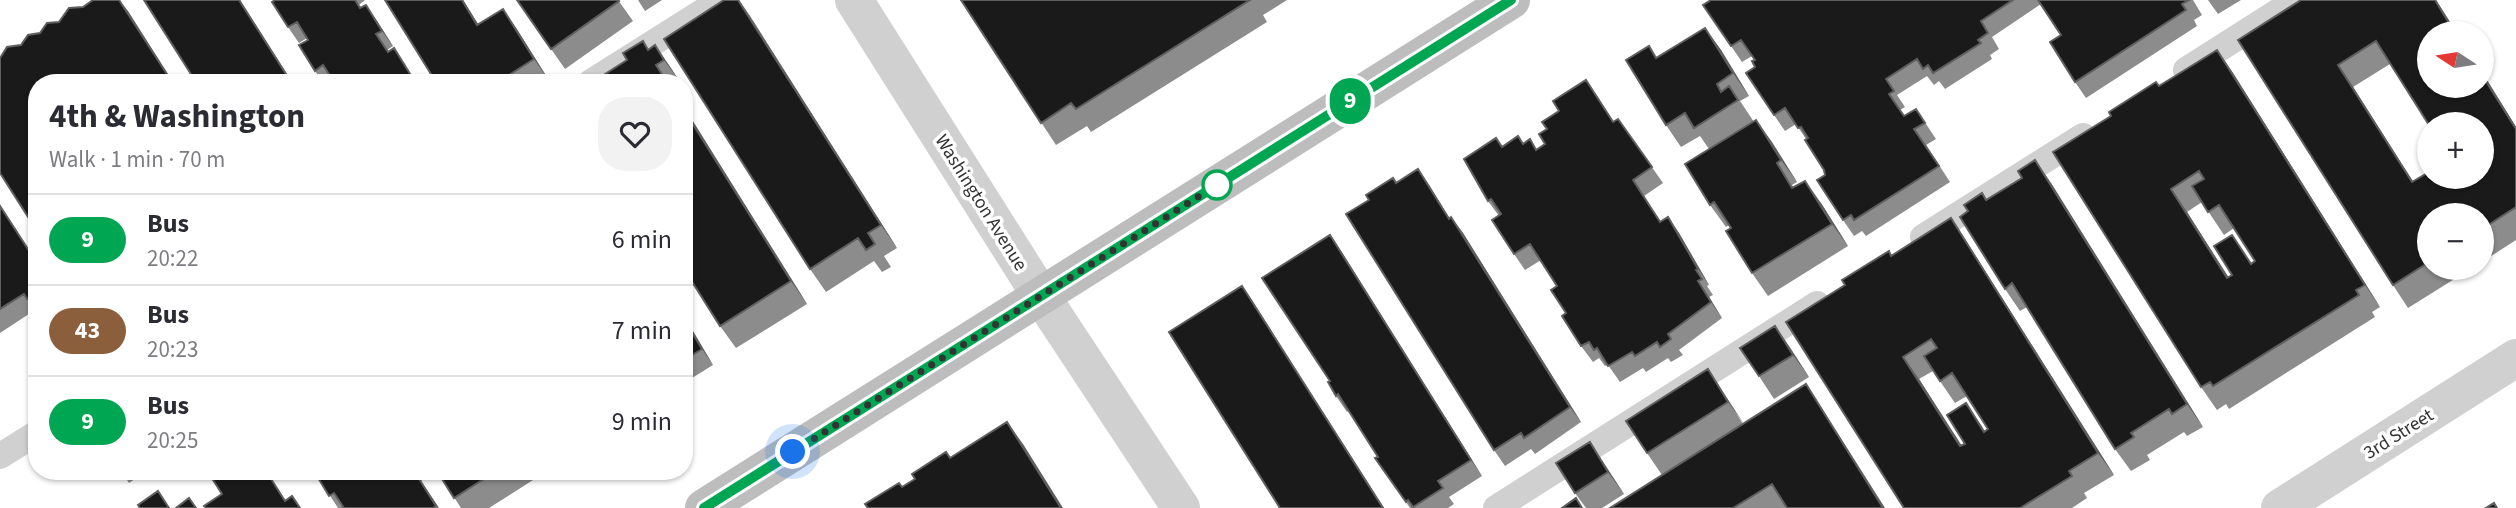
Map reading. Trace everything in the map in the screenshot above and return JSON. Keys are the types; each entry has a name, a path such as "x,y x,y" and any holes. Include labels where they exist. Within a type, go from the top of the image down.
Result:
{"street":[{"name":"Washington Avenue","path":"854,0 1041,296 1181,508"},
{"path":"704,508 1511,0"},
{"name":"3rd Street","path":"2280,508 2516,358"}],"lane":[{"path":"604,74 721,0"},
{"path":"2166,82 2296,0"},
{"path":"1907,247 2108,120"},
{"path":"1496,508 1836,292"},
{"path":"0,456 28,439"}],"building":[{"path":"93,0 119,0 167,74 28,74 28,217 0,173 0,58 7,47 21,45 28,35 40,33 47,23 59,22 69,8 83,7"},
{"path":"144,0 239,0 286,74 191,74"},
{"path":"355,0 360,8 366,5 382,31 376,34 388,52 394,48 410,74 329,74 323,65 315,71 299,45 308,40 297,22 288,27 272,2"},
{"path":"385,0 462,0 477,25 503,9 534,59 511,74 431,74"},
{"path":"517,0 618,0 619,1 551,49"},
{"path":"724,0 738,0 881,225 868,233 875,244 866,250 858,238 810,269 693,85 693,74 686,74 664,39"},
{"path":"961,0 1250,0 1076,109 1071,103 1041,123"},
{"path":"1711,0 2013,0 1981,21 1988,33 1978,40 1981,43 1933,73 1928,65 1923,69 1917,59 1886,79 1894,91 1889,94 1904,116 1916,109 1925,123 1914,129 1939,166 1854,220 1851,215 1843,220 1817,180 1825,175 1824,170 1805,140 1808,138 1785,108 1774,115 1746,73 1755,67 1752,61 1755,60 1741,40 1731,46 1703,5"},
{"path":"2038,0 2189,0 2182,4 2186,10 2075,82 2050,42 2061,35"},
{"path":"2301,0 2435,0 2448,21 2417,21 2417,98 2494,98 2494,94 2516,129 2516,207 2494,221 2494,203 2417,203 2417,270 2393,285 2238,40"},
{"path":"1705,28 1733,73 1717,84 1721,92 1729,86 1738,100 1694,128 1685,113 1666,125 1626,60 1649,46 1656,58"},
{"path":"643,41 648,50 655,45 664,60 656,65 662,74 605,74 627,60 623,53"},
{"path":"2217,50 2365,285 2356,290 2359,295 2213,386 2210,382 2201,387 2053,152 2111,116 2109,112 2156,82 2159,86","holes":["2199,171 2204,179 2192,186 2208,212 2219,205 2255,261 2251,264 2232,235 2214,246 2232,275 2227,278 2171,189"]},
{"path":"1586,80 1613,122 1618,119 1652,167 1633,180 1660,222 1668,217 1698,269 1696,270 1702,279 1698,281 1711,302 1668,334 1671,339 1660,347 1657,342 1635,356 1632,352 1608,366 1597,348 1594,350 1589,342 1581,346 1562,316 1566,313 1551,290 1557,286 1530,244 1514,254 1492,220 1501,214 1491,199 1488,201 1464,159 1496,138 1502,147 1518,136 1523,144 1530,139 1536,150 1545,144 1539,134 1547,129 1542,122 1559,111 1553,101"},
{"path":"1756,120 1781,160 1777,163 1792,188 1805,181 1832,224 1752,273 1726,231 1731,228 1714,202 1710,205 1685,164"},
{"path":"693,124 791,281 720,326 693,283"},
{"path":"2035,160 2187,404 2172,414 2169,409 2131,433 2134,437 2115,449 2012,283 2005,289 1960,217 1968,211 1964,205 1982,193 1986,200 2022,178 2018,171"},
{"path":"1418,169 1570,407 1524,438 1521,433 1494,450 1346,214 1369,200 1366,195 1393,178 1396,183"},
{"path":"0,206 28,249 28,298 24,294 0,309"},
{"path":"1951,218 2098,453 2069,471 2072,476 2020,508 1904,508 1786,322 1845,285 1842,280 1889,251 1891,256","holes":["1931,339 1937,348 1924,356 1940,381 1952,373 1988,429 1984,432 1966,403 1947,415 1965,444 1960,446 1903,357"]},
{"path":"1330,235 1471,460 1438,481 1443,488 1413,507 1408,500 1406,502 1375,458 1378,457 1262,278"},
{"path":"1242,286 1383,508 1280,508 1169,332"},
{"path":"1775,326 1793,355 1759,376 1740,348"},
{"path":"693,334 702,349 693,354"},
{"path":"1708,369 1728,402 1647,453 1626,421"},
{"path":"1806,384 1883,508 1787,508 1772,484 1733,508 1610,508"},
{"path":"1007,422 1061,508 868,508 865,504 899,483 902,487 915,479 912,474 946,452 950,458"},
{"path":"1590,442 1608,472 1575,493 1556,463"},
{"path":"213,480 272,480 285,501 292,496 300,508 204,506 222,494"},
{"path":"319,480 420,480 436,506 344,508 334,493 329,496"},
{"path":"443,480 482,480 454,498"},
{"path":"158,491 169,508 140,508 138,505"},
{"path":"189,498 196,508 176,508"},
{"path":"1576,498 1582,508 1562,508"}],"bus line":[{"name":"9","path":"704,508 1511,0"}],"route":[{"path":"793,452 1217,185"}]}
